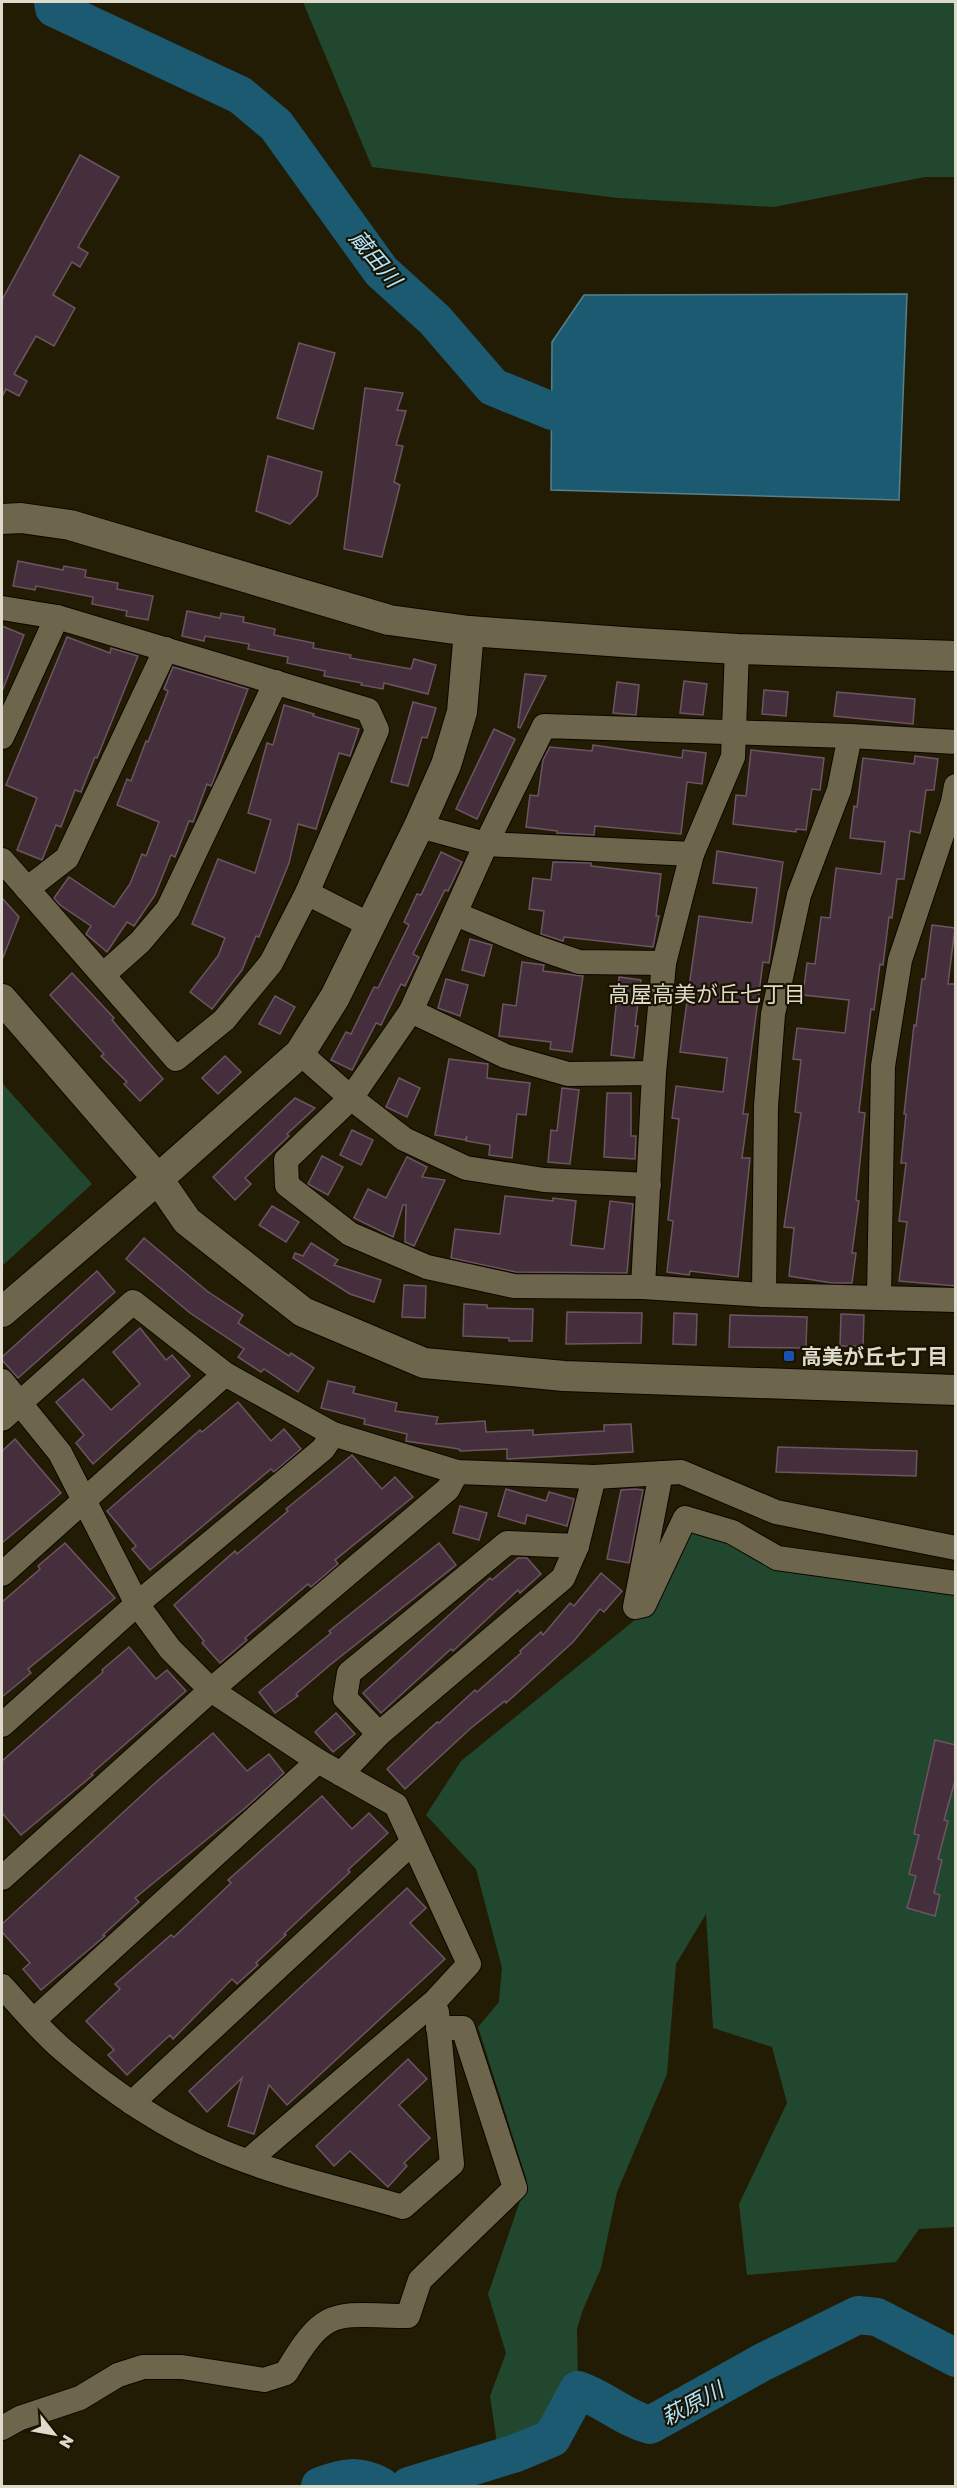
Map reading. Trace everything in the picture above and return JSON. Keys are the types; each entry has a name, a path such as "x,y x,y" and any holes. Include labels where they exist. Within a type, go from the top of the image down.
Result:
{"street":[{"path":"2,519 21,518 70,525 389,620 469,632 737,649 956,656"},
{"path":"2,608 57,617 368,710 377,730 307,893 271,963 224,1020 176,1059 2,860"},
{"path":"2,738 57,617"},
{"path":"2,1312 158,1179 300,1053 335,997 419,826 446,765 462,712 469,632"},
{"path":"27,889 67,858 166,649"},
{"path":"644,1287 654,1073 664,963 692,854 733,757 732,733 737,649"},
{"path":"103,975 140,942 168,909 276,682"},
{"path":"956,742 850,736 544,726 486,844 411,1011 351,1098 286,1160 287,1185 350,1234 427,1267 514,1286 644,1287 764,1294 956,1300"},
{"path":"764,1294 766,1106 773,1014 799,895 839,790 850,736"},
{"path":"879,1297 883,1066 900,960 954,802 956,786"},
{"path":"419,826 486,844 692,854"},
{"path":"307,893 370,925"},
{"path":"456,914 579,962 664,963"},
{"path":"2,999 158,1179 187,1221 303,1312 424,1363 564,1377 956,1390"},
{"path":"411,1011 505,1056 567,1074 654,1073"},
{"path":"300,1053 351,1098 404,1139 466,1168 544,1180 649,1185"},
{"path":"2,1419 133,1302 225,1374 333,1434 457,1472 594,1477 681,1472 776,1512 956,1548"},
{"path":"2,1574 225,1374"},
{"path":"2,1381 60,1453 138,1604 170,1649 211,1690 318,1761 396,1805 469,1964 435,2001 248,2161"},
{"path":"2,1725 138,1604 323,1449 333,1434"},
{"path":"2,1878 211,1690 448,1489 457,1472"},
{"path":"661,1473 635,1607 644,1605 685,1518 732,1532 777,1558 956,1583"},
{"path":"341,1774 379,1734 562,1578 577,1546 594,1477"},
{"path":"379,1734 345,1698 349,1673 507,1543 577,1546"},
{"path":"34,2020 318,1761"},
{"path":"132,2103 412,1843"},
{"path":"2,1986 62,2048 132,2103 177,2130 222,2152 248,2161 403,2207 452,2164 435,2001"},
{"path":"2,2428 20,2418 80,2398 118,2375 143,2367 182,2367 264,2380 286,2373 302,2345 322,2322 339,2315 408,2316 420,2280 515,2188 463,2028 438,2028"}],"green space":[{"path":"303,2 955,2 955,177 925,177 774,207 618,198 372,167"},
{"path":"2,1083 92,1184 2,1266"},
{"path":"696,1522 779,1554 955,1581 955,2227 919,2229 896,2262 747,2275 739,2204 787,2103 772,2047 713,2028 706,1914 676,1964 667,2074 617,2192 601,2268 577,2329 578,2390 548,2436 498,2450 490,2396 506,2353 488,2294 527,2181 478,2027 499,2002 502,1968 476,1869 426,1815 461,1761 641,1615"}],"water":[{"path":"907,294 899,500 551,490 552,342 584,295"}],"building":[{"path":"80,155 119,177 78,247 88,253 80,267 72,262 53,295 75,308 54,346 36,336 14,374 27,381 19,396 6,389 2,397 2,300"},
{"path":"299,343 335,353 313,429 277,418"},
{"path":"365,388 403,393 397,410 406,411 396,445 403,446 394,482 400,485 382,557 344,549"},
{"path":"268,456 322,472 317,496 290,524 256,511"},
{"path":"18,561 63,570 64,566 86,570 85,577 118,583 117,589 153,596 148,620 126,616 127,611 92,604 93,597 36,586 35,590 13,586"},
{"path":"187,611 220,618 221,613 244,617 243,622 275,629 274,635 314,643 313,648 351,655 350,658 411,669 414,659 436,665 428,694 384,683 383,689 324,676 325,671 287,663 288,657 248,649 249,644 205,636 204,641 182,636"},
{"path":"2,626 24,635 3,689 2,688"},
{"path":"67,637 110,653 111,648 138,656 81,792 75,790 61,827 56,825 42,860 17,850 37,798 6,785"},
{"path":"173,667 248,689 212,784 211,786 207,784 193,822 189,821 175,857 171,855 155,895 134,926 127,922 107,952 86,934 91,926 60,905 54,898 69,877 114,907 130,884 142,854 146,856 159,822 117,805 127,779 131,781 146,741 148,742 168,691 164,689"},
{"path":"525,674 546,676 520,728 518,727"},
{"path":"684,681 707,684 703,715 680,713"},
{"path":"617,682 639,685 636,715 613,713"},
{"path":"764,690 788,692 786,716 762,714"},
{"path":"837,692 915,699 913,724 834,716"},
{"path":"413,702 436,708 427,738 422,737 408,786 391,782"},
{"path":"284,705 359,729 350,756 339,753 316,829 298,824 289,863 259,937 256,936 242,970 212,1009 190,992 218,956 225,938 192,924 218,859 255,873 271,820 248,813 267,743 273,745"},
{"path":"494,729 515,739 477,819 456,809"},
{"path":"593,745 682,758 683,750 706,753 702,784 687,782 681,834 595,826 594,835 557,833 557,831 526,827 530,795 538,796 543,760 550,747 592,751"},
{"path":"751,750 824,758 820,790 812,789 806,830 796,829 796,832 733,824 736,795 746,796"},
{"path":"915,756 938,759 934,790 926,790 920,833 910,831 904,879 897,879 883,965 880,964 874,1010 871,1009 859,1112 865,1113 856,1200 859,1201 852,1253 856,1253 852,1283 832,1283 789,1276 794,1228 784,1227 801,1113 795,1112 801,1060 793,1059 797,1028 845,1033 849,1000 803,995 807,963 815,964 821,917 830,918 836,868 881,874 885,842 850,838 854,806 857,807 863,758 914,764"},
{"path":"717,851 783,862 769,963 763,962 743,1114 748,1114 742,1158 750,1158 738,1277 690,1271 689,1275 667,1272 673,1221 668,1220 679,1119 672,1118 676,1086 723,1092 727,1058 680,1052 699,916 752,923 757,888 713,883"},
{"path":"441,852 462,862 448,891 445,890 413,954 419,957 405,986 401,984 381,1025 376,1023 352,1070 331,1060 346,1032 351,1034 374,987 378,988 409,925 404,922 417,894 421,895"},
{"path":"553,862 591,863 591,866 661,874 656,916 659,916 653,947 564,937 563,941 541,934 544,911 529,909 533,878 551,880"},
{"path":"2,898 19,917 2,960"},
{"path":"932,925 955,928 948,984 956,984 956,1286 899,1281 907,1222 899,1221 906,1163 901,1163 906,1114 904,1114 914,1025 916,1026 922,979 925,979"},
{"path":"470,939 492,945 484,976 462,970"},
{"path":"522,962 544,965 543,971 583,976 572,1052 550,1049 551,1042 499,1036 503,1004 516,1006"},
{"path":"72,973 114,1018 112,1020 163,1079 140,1101 124,1084 127,1082 101,1056 104,1054 50,995"},
{"path":"619,977 641,980 635,1026 638,1026 634,1058 611,1055"},
{"path":"446,979 468,985 460,1016 438,1008"},
{"path":"275,996 295,1007 280,1034 259,1024"},
{"path":"225,1056 241,1072 218,1094 202,1078"},
{"path":"449,1059 488,1064 487,1078 530,1083 526,1115 517,1114 512,1158 489,1155 490,1145 466,1141 467,1136 465,1140 435,1135"},
{"path":"399,1078 420,1088 407,1117 386,1107"},
{"path":"562,1088 579,1090 570,1164 548,1162 551,1130 557,1131"},
{"path":"607,1093 631,1093 631,1136 636,1136 635,1159 604,1157"},
{"path":"295,1098 315,1108 245,1178 251,1184 235,1200 213,1177"},
{"path":"352,1130 373,1140 361,1165 340,1155"},
{"path":"322,1156 343,1167 328,1195 308,1184"},
{"path":"407,1157 427,1167 422,1177 445,1180 414,1246 405,1242 406,1205 403,1205 393,1237 354,1218 368,1189 386,1198"},
{"path":"505,1196 576,1201 571,1245 604,1249 610,1201 633,1204 627,1273 516,1272 451,1258 455,1229 500,1234"},
{"path":"272,1206 299,1222 286,1242 259,1225"},
{"path":"144,1238 207,1291 243,1315 238,1323 289,1356 291,1353 314,1368 298,1392 264,1369 261,1372 238,1357 244,1349 190,1313 126,1259"},
{"path":"311,1243 338,1260 334,1265 381,1280 374,1302 350,1294 293,1258 295,1253 303,1256"},
{"path":"97,1271 115,1292 18,1378 2,1360 2,1357"},
{"path":"404,1285 426,1286 425,1318 402,1317"},
{"path":"464,1304 487,1305 487,1308 533,1309 532,1341 463,1336"},
{"path":"567,1312 642,1313 641,1343 566,1344"},
{"path":"674,1313 697,1314 696,1345 673,1344"},
{"path":"841,1314 864,1315 863,1346 840,1346"},
{"path":"730,1315 807,1317 806,1348 729,1347"},
{"path":"140,1328 166,1360 172,1355 190,1376 93,1464 76,1443 84,1435 56,1402 83,1379 111,1410 140,1384 113,1352"},
{"path":"328,1381 355,1387 353,1393 397,1403 395,1411 438,1417 436,1424 485,1421 486,1432 533,1430 533,1435 604,1431 604,1425 631,1424 633,1452 507,1459 507,1449 460,1451 406,1441 407,1434 364,1424 365,1419 321,1408"},
{"path":"238,1402 271,1441 284,1429 301,1449 274,1472 271,1469 150,1570 132,1549 136,1546 107,1511 200,1430 202,1432"},
{"path":"15,1439 61,1493 2,1543 2,1451"},
{"path":"778,1447 917,1451 916,1476 776,1472"},
{"path":"352,1455 382,1489 395,1477 413,1497 335,1560 338,1564 311,1587 308,1584 245,1638 247,1640 220,1663 174,1605 235,1551 237,1554 288,1511 286,1509"},
{"path":"506,1489 546,1501 549,1492 574,1499 567,1526 527,1515 525,1524 498,1516"},
{"path":"621,1490 643,1490 629,1563 607,1559"},
{"path":"460,1506 487,1513 479,1540 453,1533"},
{"path":"65,1543 115,1598 28,1669 31,1673 2,1697 2,1602 40,1569 38,1566"},
{"path":"439,1543 456,1565 330,1665 296,1694 298,1696 275,1713 259,1692 331,1633 329,1631"},
{"path":"518,1558 527,1558 541,1574 520,1593 518,1590 453,1651 451,1649 381,1713 363,1693 490,1578 492,1580"},
{"path":"601,1573 622,1591 604,1612 600,1609 573,1642 506,1703 505,1701 471,1728 405,1789 387,1769 437,1722 439,1723 475,1690 477,1692 521,1653 520,1651 541,1632 543,1635 570,1603 574,1606"},
{"path":"129,1647 156,1679 167,1670 186,1691 91,1774 93,1775 21,1835 2,1813 2,1761"},
{"path":"336,1713 355,1734 333,1752 315,1732"},
{"path":"213,1733 247,1771 269,1754 284,1773 244,1809 135,1898 139,1902 103,1935 105,1936 41,1990 23,1969 30,1963 2,1932 2,1924 155,1783"},
{"path":"935,1740 956,1745 956,1777 944,1820 948,1821 938,1859 942,1860 934,1893 940,1895 935,1916 907,1908 916,1876 909,1874 919,1835 914,1834"},
{"path":"322,1796 352,1829 369,1813 388,1833 284,1934 286,1935 256,1963 258,1965 237,1984 232,1979 173,2039 170,2035 127,2075 108,2055 114,2050 86,2021 120,1989 115,1984 171,1935 174,1937 231,1883 228,1880"},
{"path":"407,1888 426,1908 410,1923 445,1959 287,2105 269,2085 254,2134 228,2126 242,2078 207,2112 189,2091"},
{"path":"408,2059 427,2079 399,2105 430,2138 404,2163 407,2166 388,2187 350,2151 334,2166 316,2146"}],"waterway":[{"name":"蔵田川","path":"53,2 54,8 240,95 276,125 381,271 435,320 493,387 552,411 602,414"},
{"name":"萩原川","path":"409,2486 516,2453 552,2438 578,2390 597,2398 631,2418 650,2425 761,2363 858,2315 877,2317 956,2358"},
{"name":"萩原川","path":"320,2486 351,2478 358,2478 381,2486"}],"place":[{"name":"高美が丘七丁目","path":"789,1356"}],"district":[{"name":"高屋高美が丘七丁目","path":"707,993"}]}
